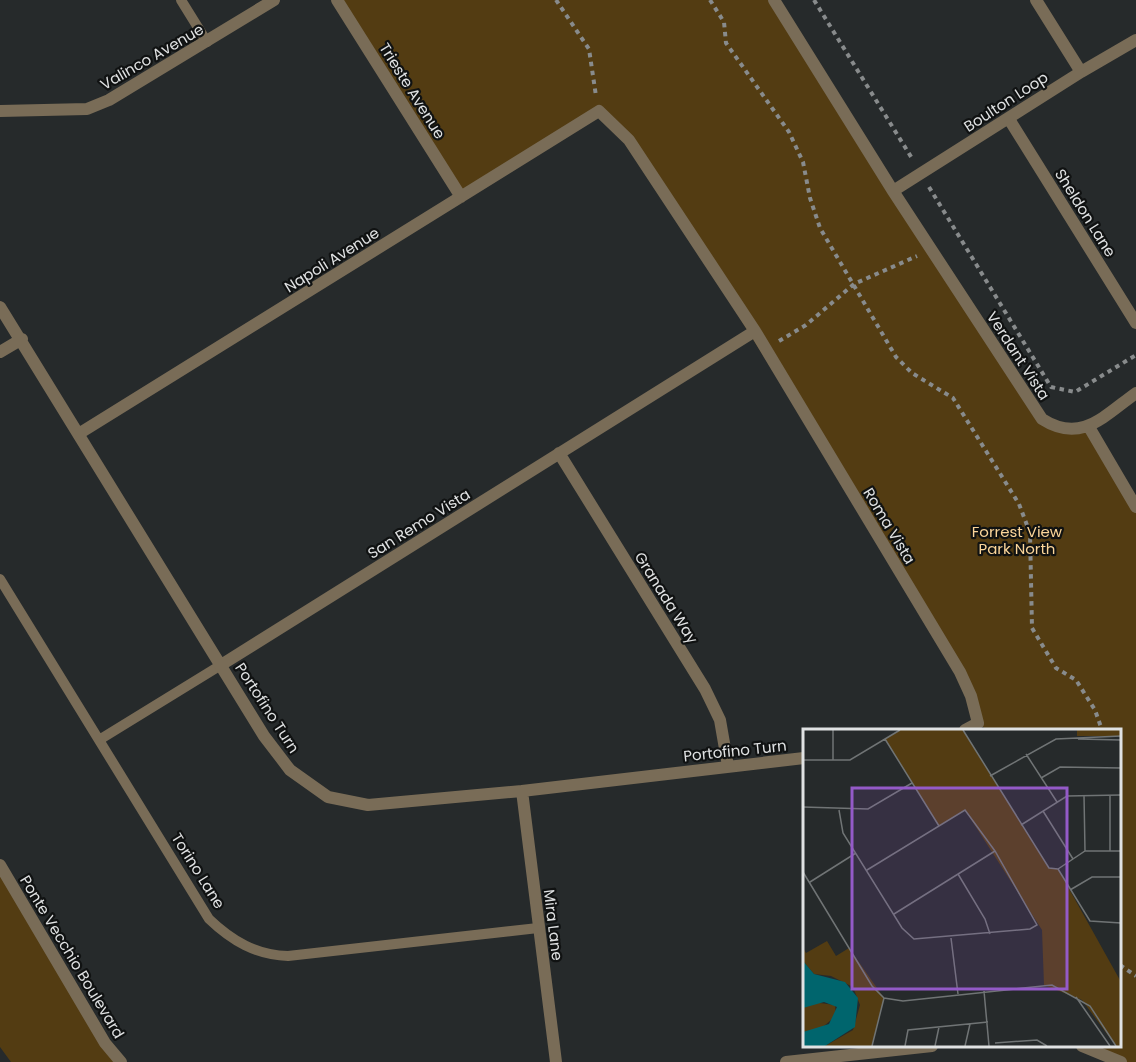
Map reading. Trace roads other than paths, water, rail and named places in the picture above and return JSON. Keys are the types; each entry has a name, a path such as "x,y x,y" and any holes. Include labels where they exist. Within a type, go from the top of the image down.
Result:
{"street":[{"name":"Valinco Avenue","path":"0,111 87,109 109,100 274,0"},
{"name":"Trieste Avenue","path":"337,0 461,197"},
{"name":"Verdant Vista","path":"774,0 893,191 1042,419 1056,429 1073,430 1089,427"},
{"path":"1036,0 1081,72"},
{"name":"Boulton Loop","path":"893,191 1081,72 1136,40"},
{"name":"Napoli Avenue","path":"80,433 599,111"},
{"name":"Roma Vista","path":"599,111 629,140 754,331 960,672 971,696 978,723 967,729"},
{"name":"Sheldon Lane","path":"1009,119 1136,323"},
{"name":"Portofino Turn","path":"0,307 80,433 264,736 290,770 328,797 369,805 522,791 803,758"},
{"name":"San Remo Vista","path":"221,665 754,331"},
{"path":"0,352 22,339"},
{"path":"1136,393 1089,427 1136,507"},
{"name":"Granada Way","path":"560,453 705,689 720,720 728,766"},
{"name":"Mira Lane","path":"522,791 556,1062"},
{"name":"Ponte Vecchio Boulevard","path":"0,865 105,1043 121,1062"},
{"path":"786,1062 923,1047"},
{"path":"1084,1047 1121,1062"}],"lane":[{"path":"181,0 207,42"},
{"name":"Torino Lane","path":"0,579 209,920 228,937 267,955 288,956 538,928"},
{"name":"San Remo Vista","path":"99,740 221,665"}],"park label":[{"name":"Forrest View Park North","path":"1017,540"}]}
